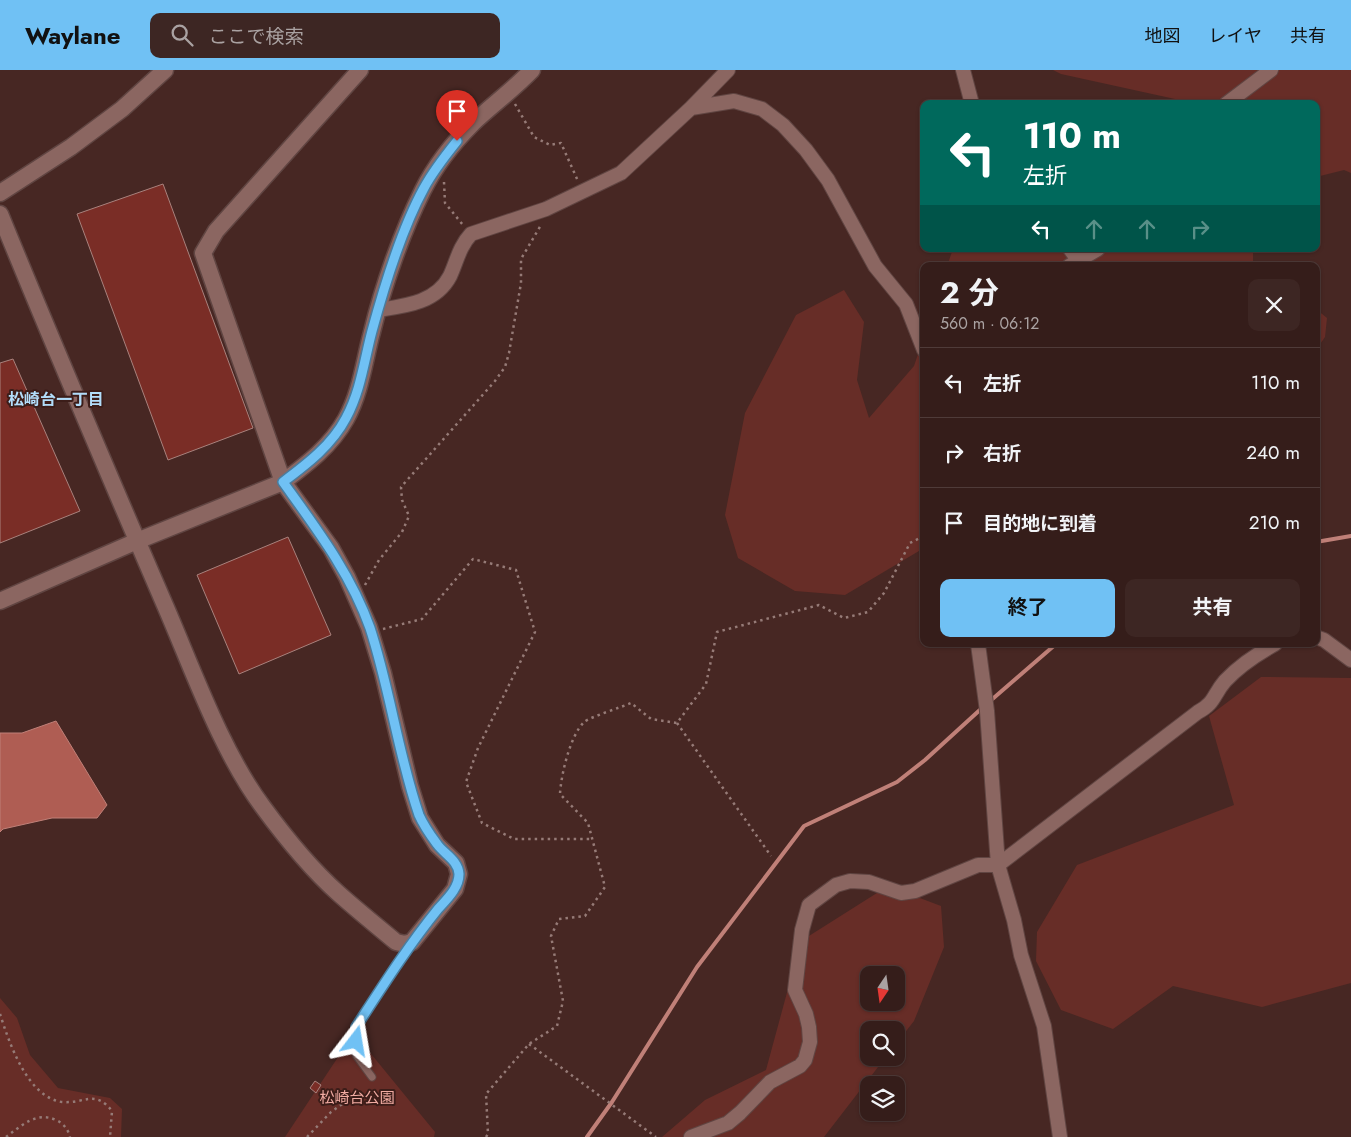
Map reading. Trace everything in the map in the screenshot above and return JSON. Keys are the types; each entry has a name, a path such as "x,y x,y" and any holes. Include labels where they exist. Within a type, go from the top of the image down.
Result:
{"street":[{"path":"0,193 71,147 115,114 164,70"},
{"path":"0,214 52,341 220,732 262,806 336,892 396,942 405,944 412,942 455,889 459,874 456,863 437,845 420,818 410,786 383,673 371,632 331,548 283,482 203,253 216,231 360,70"},
{"path":"0,601 138,541 283,482 304,467 328,445 346,419 362,379 378,310 408,221 424,188 444,158 472,124 532,70"},
{"path":"378,310 412,304 432,296 443,287 450,276 462,244 471,234 552,206 621,173 691,108 728,70"},
{"path":"963,70 971,100"},
{"path":"1231,100 1271,70"},
{"path":"691,108 734,101 762,109 783,125 806,150 828,180 875,266 906,304 920,340"},
{"path":"1073,258 1090,252"},
{"path":"1320,638 1351,660"},
{"path":"978,647 986,704 998,865 1014,920 1021,956 1044,1026 1060,1137"},
{"path":"691,1137 728,1123 770,1082 800,1066 805,1060 810,1042 809,1027 806,1014 795,990 802,930 809,905 836,885 850,881 869,882 901,893 915,891 978,865 998,865 1184,723 1210,706 1217,691 1226,680 1252,658 1270,647"}],"lane":[{"path":"372,1077 356,1055 356,1027 412,942"}],"path":[{"path":"508,92 534,137 550,145 562,143 582,192"},
{"path":"444,158 445,202 471,234"},
{"path":"357,600 378,560 402,532 409,516 402,500 401,487 495,381 505,367 521,283 521,259 552,206"},
{"path":"678,723 706,684 717,632 818,605 844,618 868,612 884,592 910,543 920,538"},
{"path":"371,632 422,619 473,559 516,570 535,632 478,748 466,782 482,823 514,839 592,839"},
{"path":"486,1137 488,1134 486,1094 528,1044 557,1026 563,1001 551,936 559,919 584,916 605,887 588,823 560,794 561,775 571,745 585,722 631,703 652,719 678,723 771,856"},
{"path":"0,1014 16,1058 34,1085 49,1097 62,1102 91,1098 105,1102 112,1111 110,1137"},
{"path":"528,1044 656,1137"},
{"path":"307,1137 331,1112 358,1093"},
{"path":"6,1137 35,1118 48,1116 60,1121 68,1130 70,1137"}],"green space":[{"path":"1053,70 1351,70 1351,173 1344,170 1320,176 1320,100 1176,100 1061,74"},
{"path":"952,252 1253,252 1254,262 948,262"},
{"path":"844,290 864,322 857,380 869,418 914,366 920,348 920,550 845,595 795,591 738,558 725,515 745,413 796,315"},
{"path":"1320,312 1327,318 1325,337 1320,344"},
{"path":"1261,677 1351,678 1351,983 1262,1007 1173,986 1113,1029 1061,1010 1036,961 1037,932 1077,865 1234,805 1209,716"},
{"path":"888,886 941,906 944,947 914,1021 905,1032 905,1021 860,1021 860,1066 879,1066 871,1076 860,1076 860,1090 824,1137 662,1137 705,1100 766,1070 801,941"},
{"path":"0,998 17,1018 30,1055 58,1088 110,1098 122,1109 121,1137 0,1137"},
{"name":"松崎台公園","path":"354,1033 435,1132 434,1137 285,1137"}],"shaded area":[{"path":"56,721 107,805 97,818 52,818 3,829 0,832 0,733 22,733"}],"building":[{"path":"163,184 253,428 168,460 77,214"},
{"path":"13,359 80,511 0,543 0,363"},
{"path":"288,537 331,635 239,674 197,575"},
{"path":"315,1081 321,1085 316,1093 310,1088"}],"waterway":[{"path":"1320,541 1351,536"},
{"path":"989,702 1053,647"},
{"path":"587,1137 612,1102 697,967 804,826 897,782 925,760 982,708"}],"district":[{"name":"松崎台一丁目","path":"56,399"}],"route":[{"path":"356,1041 356,1027 412,942 455,889 459,874 456,863 437,845 420,818 410,786 383,673 369,627 347,577 331,548 283,482 304,467 328,445 346,419 362,379 378,310 408,221 424,188 457,141"}]}
